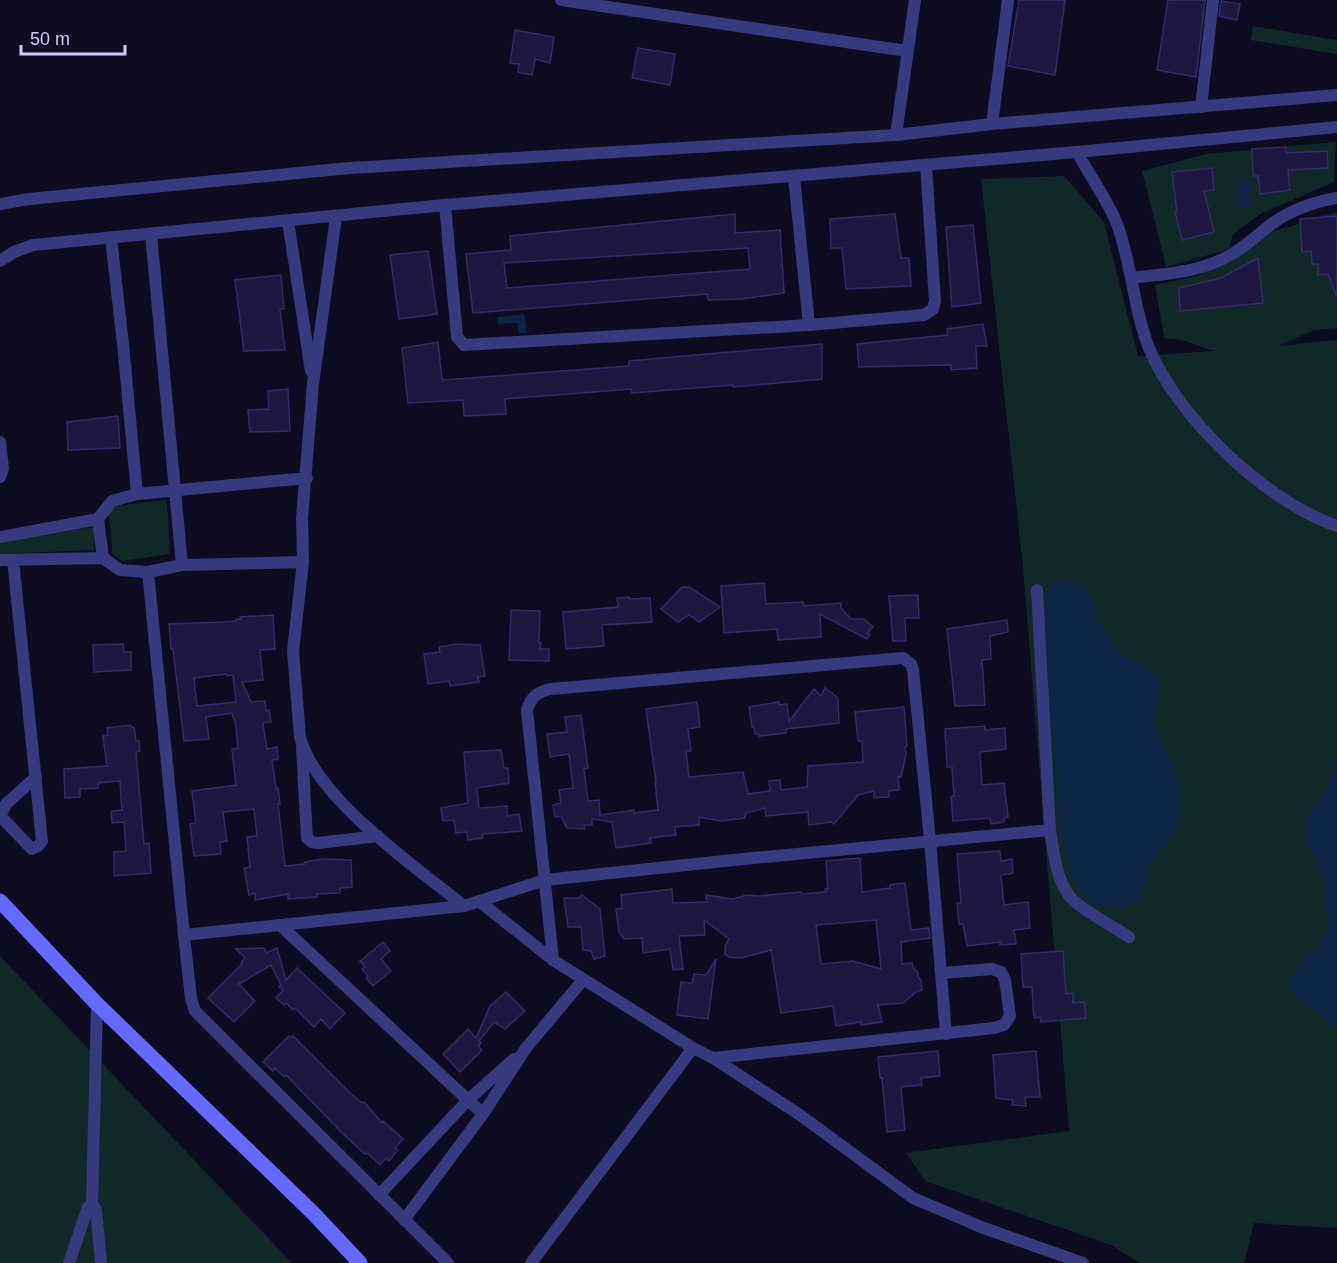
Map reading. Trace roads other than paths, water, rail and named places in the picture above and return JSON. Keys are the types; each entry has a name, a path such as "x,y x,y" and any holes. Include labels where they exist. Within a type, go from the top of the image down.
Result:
{"street":[{"path":"561,0 907,51"},
{"path":"896,135 915,0"},
{"path":"992,124 1008,0"},
{"path":"1201,107 1213,0"},
{"path":"0,204 29,199 350,168 896,135 992,124 1337,95"},
{"path":"0,261 14,252 33,245 445,205 794,177 1337,127"},
{"path":"1077,152 1118,226 1144,332 1158,367 1200,425 1219,446 1269,488 1307,513 1337,526"},
{"path":"445,205 457,337 464,345 809,325 924,315 933,309 935,301 926,165"},
{"path":"794,177 809,325"},
{"path":"1131,278 1201,268 1232,255 1294,210 1337,198"},
{"path":"336,217 313,384 302,518 303,562 294,651 296,706 302,747 307,838 312,843 318,843 378,837"},
{"path":"288,220 313,384"},
{"path":"152,234 182,565"},
{"path":"111,238 137,494"},
{"path":"0,442 3,469 0,477"},
{"path":"0,537 98,519 112,501 137,494 307,478"},
{"path":"98,519 103,558"},
{"path":"36,777 6,804 0,816 32,849 42,841 36,777 6,560 103,558 120,570 148,572 182,565 303,562"},
{"path":"148,572 184,935 191,998 195,1011 448,1263"},
{"path":"1037,590 1050,831 1062,882 1074,900 1129,937"},
{"path":"553,960 527,710 529,701 534,696 551,689 903,658 911,664 913,670 946,1034"},
{"path":"302,747 335,797 378,837 464,906"},
{"path":"184,935 464,906 545,880 930,840 1050,831"},
{"path":"0,901 97,1004 314,1214 360,1263"},
{"path":"479,901 553,960 800,1115 913,1198 981,1227 1083,1263"},
{"path":"281,926 483,1114"},
{"path":"713,1059 946,1034 1000,1027 1008,1022 1010,1016 1005,980 1001,972 992,969 942,973"},
{"path":"404,1220 483,1114 526,1048 583,980"},
{"path":"97,1004 92,1205 96,1209 101,1263"},
{"path":"379,1196 468,1100 526,1048"},
{"path":"531,1263 693,1048"},
{"path":"69,1263 88,1207 92,1205"}],"water":[{"path":"1249,179 1251,206 1239,208 1237,181"},
{"path":"524,314 527,333 519,333 517,323 498,324 498,317"},
{"path":"1064,579 1084,585 1102,630 1118,653 1146,667 1161,683 1154,725 1175,770 1183,796 1182,814 1175,832 1161,848 1149,870 1146,885 1137,901 1120,908 1093,905 1074,881 1061,840 1054,746 1045,674 1043,617 1049,586"},
{"path":"1337,759 1337,1026 1331,1027 1319,1014 1292,993 1288,980 1319,945 1328,928 1325,888 1310,849 1306,830 1311,809 1328,787"}]}
